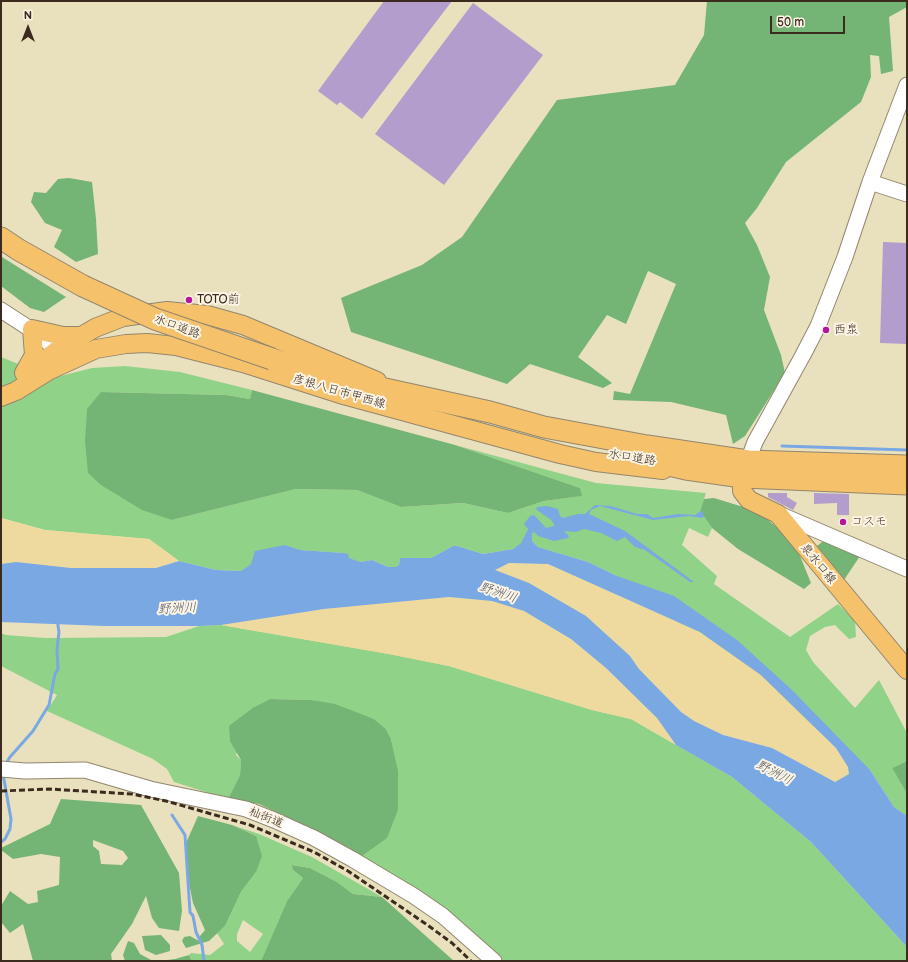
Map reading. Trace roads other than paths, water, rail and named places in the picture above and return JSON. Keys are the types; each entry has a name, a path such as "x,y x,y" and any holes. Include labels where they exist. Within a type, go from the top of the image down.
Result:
{"highway":[{"name":"水口道路","path":"1,238 58,273 155,319 272,359 366,387 376,387 490,412 551,428 654,448 745,469 907,484"},
{"name":"水口道路","path":"366,387 375,393 507,430 606,454 666,463 686,469 907,466"}],"main road":[{"name":"彦根八日市甲西線","path":"1,396 16,391 38,367 56,351 96,328 123,317 167,311 207,315 243,325 361,375 400,389 439,399 444,403"},
{"path":"38,367 34,355 35,348 32,330 63,336 82,336"},
{"name":"彦根八日市甲西線","path":"1,396 20,379 38,367 96,350 140,343 176,346 243,363 340,394 560,454 596,462 666,470 686,469"},
{"path":"56,351 96,350"},
{"name":"泉水口線","path":"745,469 742,491 749,500 778,514 827,576 907,670"}],"street":[{"path":"745,469 755,442 818,326 845,257 870,182 907,87"},
{"path":"870,182 907,194"},
{"path":"1,310 44,338 56,351"},
{"path":"778,514 907,569"},
{"name":"杣街道","path":"4,769 25,771 85,770 150,789 246,809 274,820 346,855 414,896 443,916 494,961"}],"water":[{"name":"野洲川","path":"595,505 611,506 637,514 647,514 653,518 678,514 695,515 701,511 703,513 704,516 702,518 689,516 653,520 600,506 591,510 589,514 625,531 694,582 690,582 645,550 635,547 625,537 617,541 601,533 584,529 576,532 564,531 569,536 568,538 554,541 538,536 534,532 532,533 532,541 538,547 588,562 617,576 674,596 737,640 792,690 870,770 894,807 907,816 907,947 811,842 732,777 676,745 657,718 606,668 571,639 524,611 492,601 449,597 324,609 221,625 105,626 1,622 1,564 16,562 71,568 156,568 179,561 216,570 241,571 251,564 255,551 285,545 300,550 344,553 348,554 349,558 361,562 372,560 388,567 395,567 399,565 400,558 431,558 453,546 483,554 513,549 521,543 528,529 524,524 530,516 534,515 546,528 554,526 551,520 537,510 536,508 538,507 547,506 558,509 560,516 563,518 578,514 585,514","holes":["509,563 548,564 700,632 761,675 836,748 848,767 849,774 835,782 772,748 723,735 694,721 681,712 639,669 630,656 586,616 529,583 495,570"]}],"waterway":[{"path":"782,446 907,450"},
{"path":"5,765 10,757 33,731 49,705 55,674 58,669 57,649 59,632 57,619"},
{"path":"1,842 5,839 10,829 11,819 3,774"},
{"path":"172,815 185,835 190,912 193,916 196,932 202,945 204,961"}],"railway":[{"path":"1,791 49,789 132,794 166,801 250,825 314,852 348,871 452,943 471,961"}],"place":[{"name":"TOTO前","path":"189,300"},
{"name":"西泉","path":"826,330"},
{"name":"コスモ","path":"843,522"}]}
